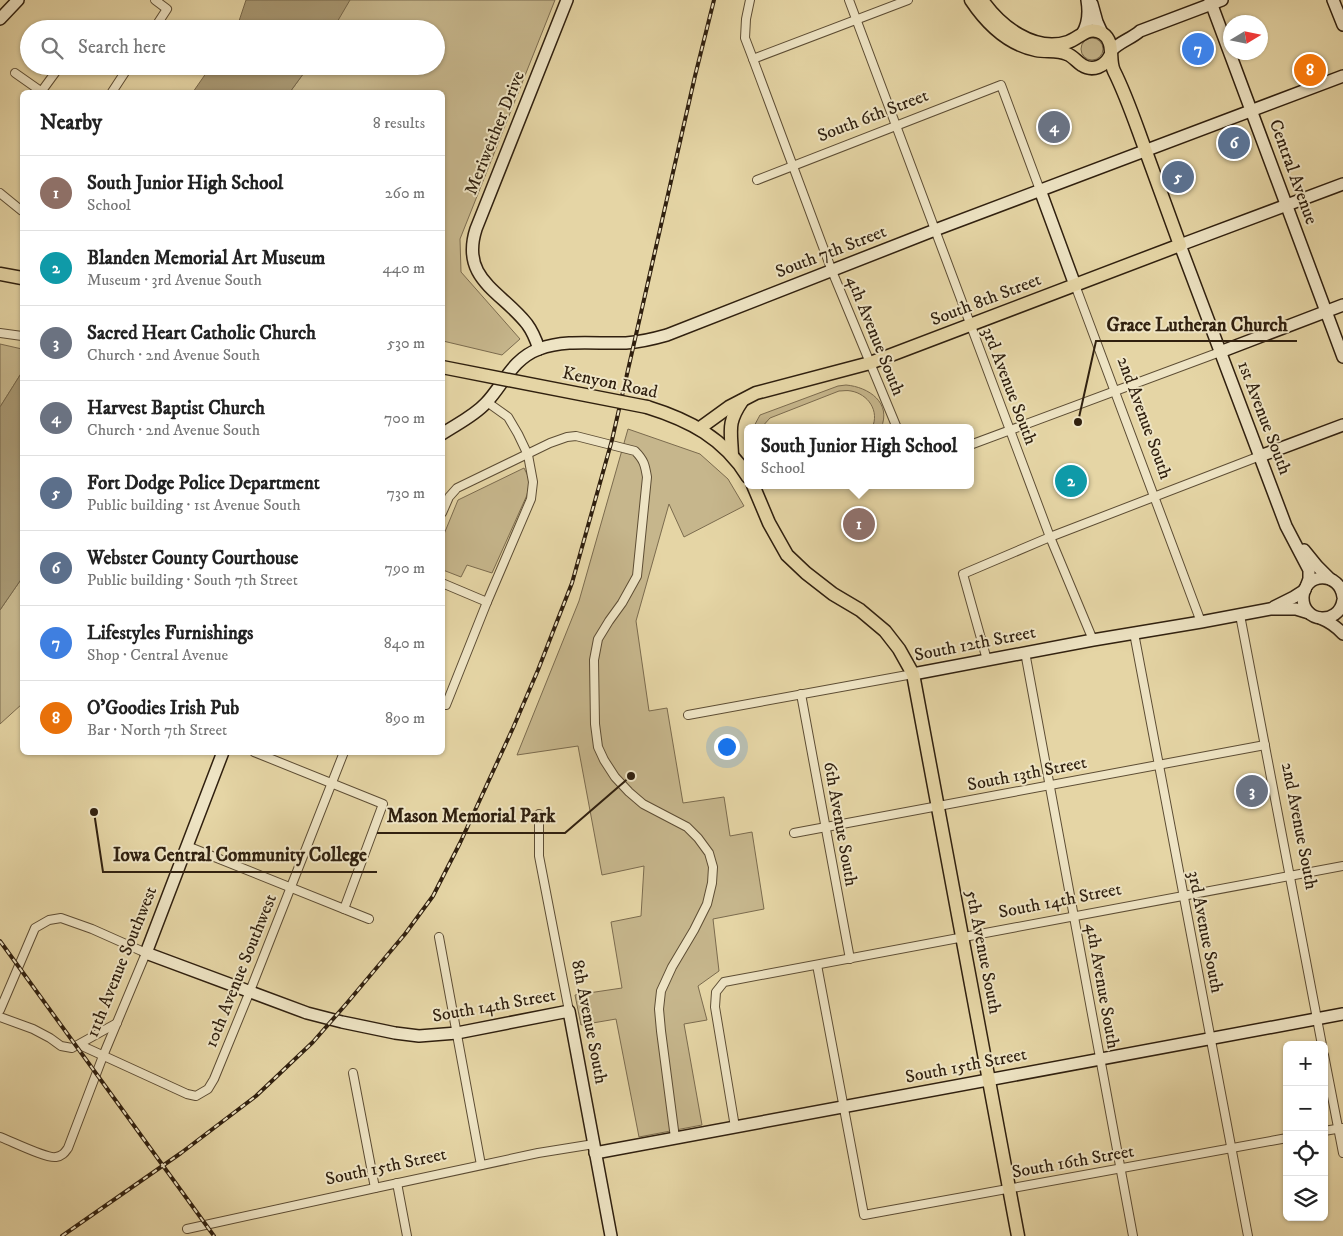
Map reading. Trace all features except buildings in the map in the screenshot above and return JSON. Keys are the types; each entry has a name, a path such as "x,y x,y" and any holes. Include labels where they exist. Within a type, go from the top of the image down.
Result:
{"main road":[{"path":"971,0 992,26 1009,40 1030,49 1066,54 1078,61"},
{"path":"982,0 1004,25 1032,40 1044,44 1067,42 1090,31 1104,34"},
{"name":"1st Avenue South","path":"1104,34 1110,42 1113,68 1126,98 1180,245"},
{"path":"1078,61 1073,51 1075,42 1080,35"},
{"path":"1095,68 1106,63 1111,53"},
{"name":"1st Avenue South","path":"1078,61 1084,66 1095,68 1113,82 1126,98"},
{"name":"South 8th Street","path":"700,428 729,407 756,393 870,363 1180,245"},
{"path":"0,274 20,278"},
{"name":"Kenyon Road","path":"445,368 647,407 668,414 700,428 732,455 744,470"},
{"path":"732,455 731,422 742,400"},
{"name":"5th Avenue South","path":"754,489 769,524 787,555 833,594 860,610 885,631 899,649 913,674 1018,1236"}],"street":[{"path":"0,20 18,0"},
{"path":"155,0 167,9 160,20"},
{"name":"Meriweither Drive","path":"539,349 533,333 527,324 478,274 472,258 472,241 567,0"},
{"name":"4th Avenue South","path":"750,0 745,38 832,271 895,424"},
{"name":"3rd Avenue South","path":"849,0 1050,537 1093,640"},
{"path":"753,59 908,0"},
{"path":"1080,35 1085,28 1088,18 1087,0"},
{"name":"1st Avenue South","path":"1091,0 1098,25 1104,34"},
{"path":"1334,0 1343,25"},
{"path":"1104,34 1116,36 1140,31 1214,1"},
{"name":"Central Avenue","path":"1214,1 1252,111 1343,357"},
{"path":"1111,53 1118,45 1140,31"},
{"path":"15,73 39,90"},
{"path":"43,90 54,75"},
{"path":"113,90 122,75"},
{"name":"South 7th Street","path":"445,432 475,413 487,402 518,362 539,349 575,343 645,341 667,335 935,230 1343,76"},
{"name":"South 6th Street","path":"757,180 1001,85"},
{"name":"2nd Avenue South","path":"1001,85 1201,622"},
{"name":"South 8th Street","path":"1180,245 1343,184"},
{"path":"0,193 20,209"},
{"name":"1st Avenue South","path":"1180,245 1286,526 1309,570 1309,578 1305,588"},
{"path":"974,444 1343,305"},
{"path":"0,333 20,336"},
{"path":"445,703 531,499 533,482 528,454 508,417 487,402"},
{"path":"987,660 963,574 1050,537 1343,425"},
{"path":"445,506 449,497 458,488 566,437 586,438 634,451 645,465 647,477 637,576 598,639 594,660 595,724 598,747 615,777 643,804 687,828 698,838 709,853 713,867 712,883 707,904 661,991 659,1009 661,1032 675,1138"},
{"name":"1st Avenue South","path":"1286,526 1317,566 1337,583"},
{"path":"1343,621 1341,615 1343,602 1341,589 1337,583 1319,578 1310,583 1305,588 1304,605 1314,615 1336,626 1343,634"},
{"path":"445,584 487,602"},
{"name":"South 12th Street","path":"688,715 1025,652 1240,615 1270,608 1294,597 1305,588"},
{"path":"1314,615 1328,618 1333,616 1343,602"},
{"name":"South 12th Street","path":"1270,608 1296,609 1314,615"},
{"name":"2nd Avenue South","path":"1240,615 1321,1041"},
{"name":"3rd Avenue South","path":"1134,633 1248,1236"},
{"name":"4th Avenue South","path":"1025,652 1132,1236"},
{"name":"6th Avenue South","path":"801,694 850,959"},
{"name":"South 13th Street","path":"794,833 1265,745"},
{"name":"11th Avenue Southwest","path":"0,1136 55,1158 63,1155 68,1148 103,1056 146,953 222,755"},
{"path":"261,755 383,804 344,910"},
{"name":"10th Avenue Southwest","path":"103,1056 187,1094 196,1096 208,1089 214,1079 250,992 343,755"},
{"name":"8th Avenue South","path":"538,814 539,856 611,1236"},
{"path":"187,846 368,920"},
{"name":"South 14th Street","path":"735,1127 715,1007 716,992 724,982 1343,866"},
{"path":"0,1010 35,928 48,920 60,918 92,929 146,953"},
{"path":"439,936 481,1165"},
{"name":"South 14th Street","path":"146,953 307,1013 365,1027 411,1035 457,1033 569,1011"},
{"path":"817,965 844,1106"},
{"name":"South 15th Street","path":"187,1229 538,1153 675,1138 1343,1014"},
{"path":"0,1017 33,1029 61,1046 72,1048 117,1023"},
{"path":"80,1045 103,1056"},
{"path":"1328,1072 1341,1128 1343,1153"},
{"path":"353,1073 375,1188"},
{"name":"South 16th Street","path":"844,1106 864,1215 1283,1139"},
{"path":"1328,1130 1341,1128"},
{"path":"397,1183 407,1236"}],"shaded area":[{"path":"246,0 350,0 338,20 239,20"},
{"path":"343,0 555,0 460,239 461,272 520,339 502,355 445,341 445,90 291,90 302,75 445,75 445,20 334,20"},
{"path":"1092,38 1100,41 1103,49 1100,57 1092,60 1084,57 1081,49 1084,41"},
{"path":"205,75 302,75 291,90 194,90"},
{"path":"0,344 20,349 20,375 0,407"},
{"path":"20,375 20,581 0,610 0,407"},
{"path":"838,386 855,386 876,398 881,404 883,411 882,424 873,424 874,415 871,404 863,396 851,391 839,391 770,418 765,424 755,424 760,415"},
{"path":"628,429 700,454 728,479 744,506 684,537 669,504 636,621 649,711 667,708 683,803 724,797 730,836 752,832 764,909 713,919 719,971 698,986 707,1020 684,1024 702,1125 639,1137 616,1019 581,1025 575,995 622,988 611,922 641,916 644,866 602,875 578,746 517,755 579,601"},
{"path":"524,468 530,480 527,495 492,573 467,565 461,577 445,571 445,532 458,500"},
{"path":"20,581 20,706 0,724 0,610"}],"railway":[{"path":"62,1236 181,1153 256,1096 313,1042 405,934 433,896 460,843 513,728 572,583 612,440 714,0"},
{"path":"0,941 214,1236"}],"place":[{"name":"Lifestyles Furnishings","path":"1198,49"},
{"name":"O'Goodies Irish Pub","path":"1310,70"},
{"name":"Harvest Baptist Church","path":"1054,127"},
{"name":"Webster County Courthouse","path":"1234,143"},
{"name":"Fort Dodge Police Department","path":"1178,177"},
{"name":"Grace Lutheran Church","path":"1078,422"},
{"name":"Blanden Memorial Art Museum","path":"1071,481"},
{"name":"South Junior High School","path":"859,524"},
{"name":"Mason Memorial Park","path":"631,776"},
{"name":"Sacred Heart Catholic Church","path":"1252,791"},
{"name":"Iowa Central Community College","path":"94,812"}]}
